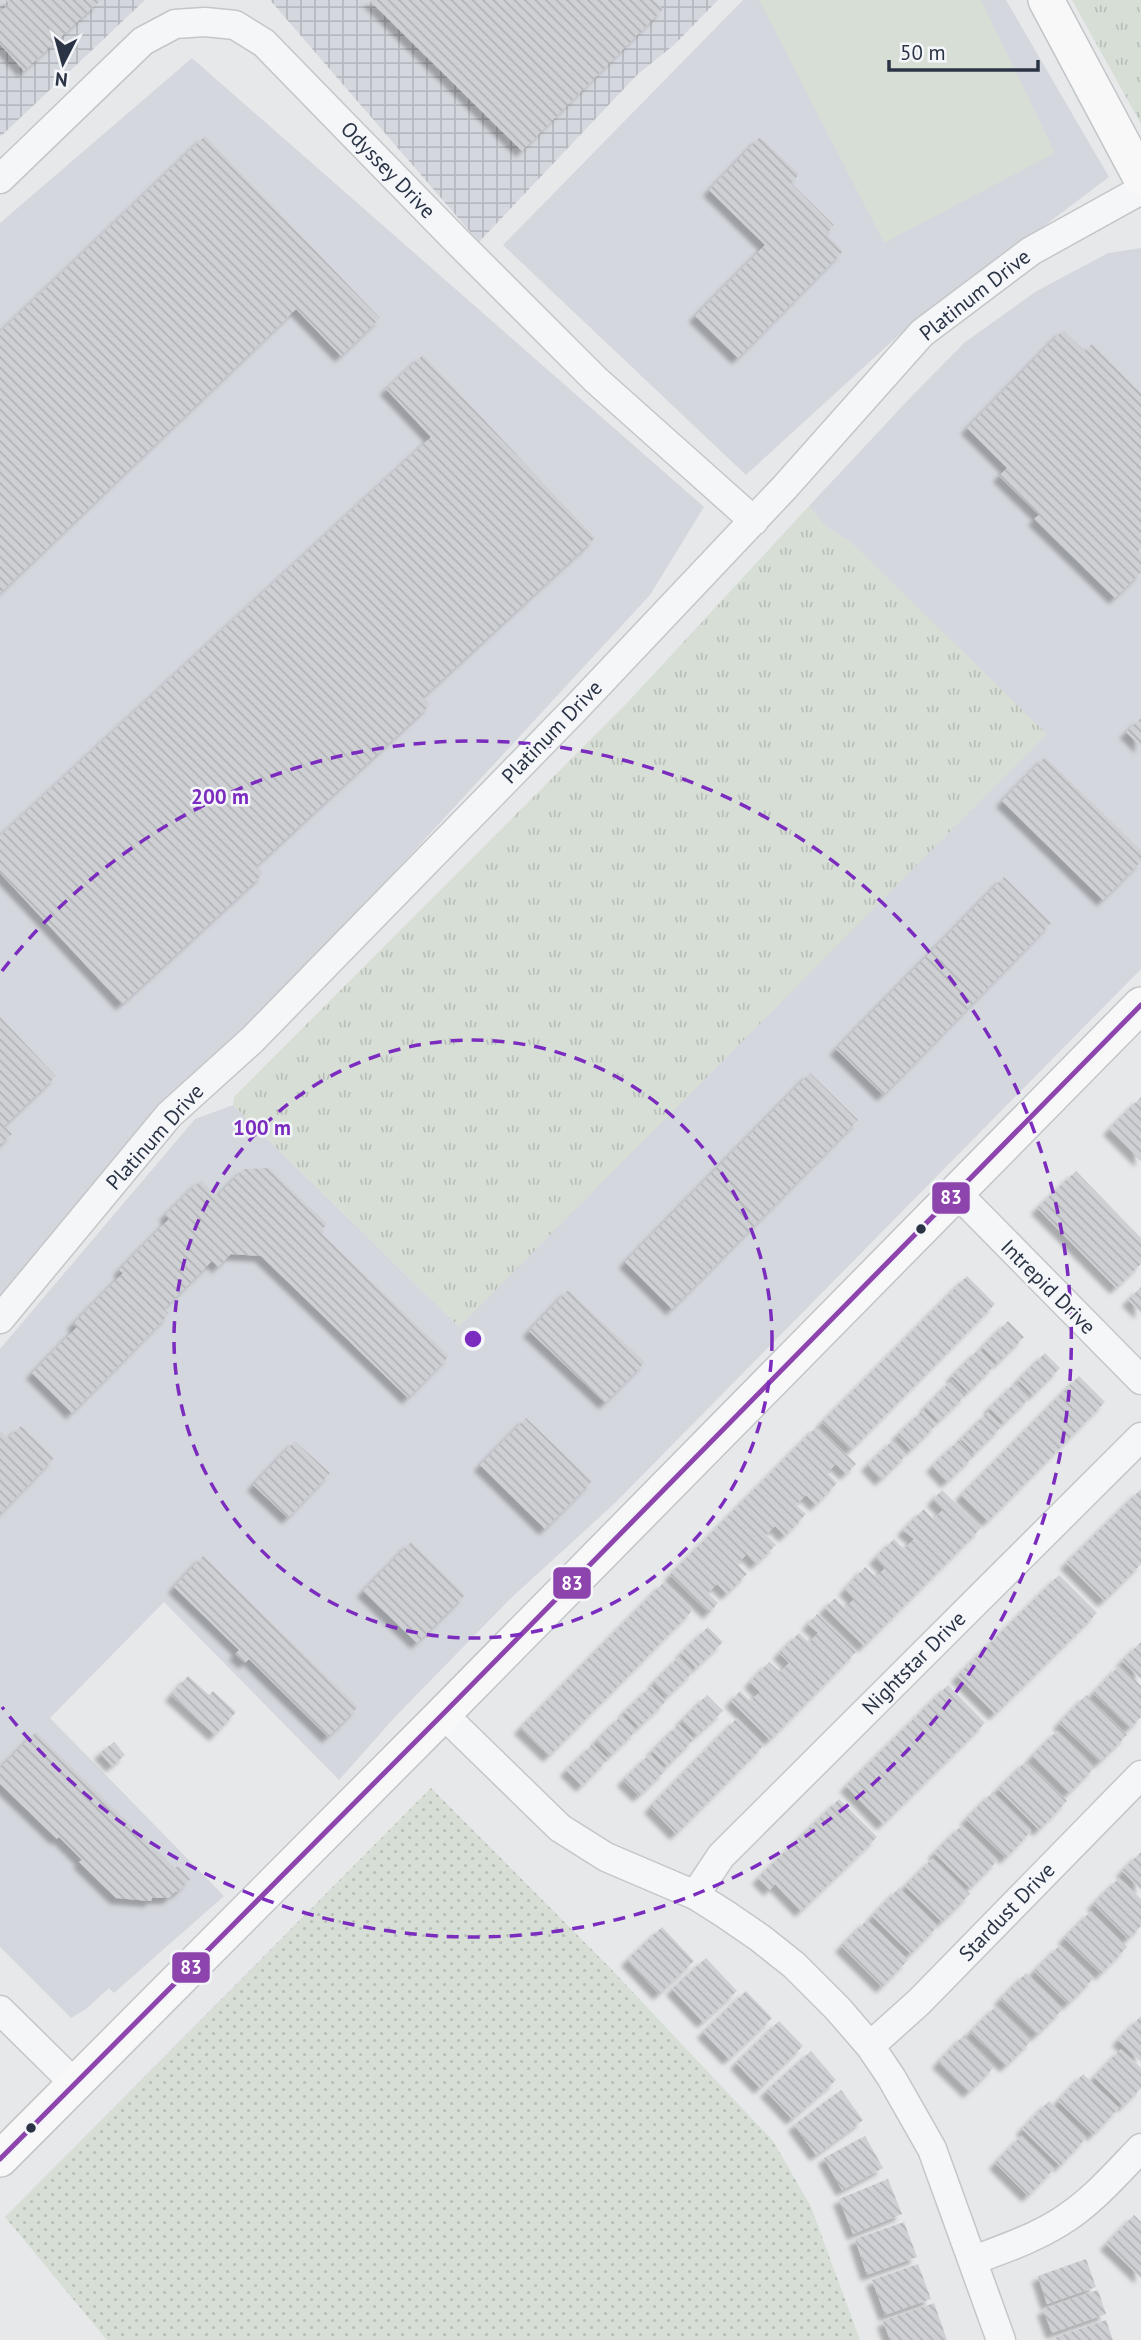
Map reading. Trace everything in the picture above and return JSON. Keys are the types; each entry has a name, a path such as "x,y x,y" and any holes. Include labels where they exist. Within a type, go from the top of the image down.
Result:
{"main road":[{"path":"1045,0 1141,178"},
{"path":"0,2159 443,1714 1141,1005"}],"street":[{"name":"Odyssey Drive","path":"0,179 143,41 175,24 205,22 235,25 264,43 596,380 754,521"},
{"name":"Platinum Drive","path":"0,1319 169,1115 253,1040 576,709 754,521 922,333 1031,251 1141,190"},
{"name":"Intrepid Drive","path":"956,1192 1141,1380"},
{"name":"Nightstar Drive","path":"695,1895 721,1856 1141,1437"},
{"path":"443,1714 560,1828 606,1857 695,1895 760,1938 794,1965 838,2009 870,2046 891,2077 932,2150 1001,2340"},
{"name":"Stardust Drive","path":"870,2046 919,2002 1141,1775"},
{"path":"0,2010 74,2083"},
{"path":"974,2260 1025,2240 1060,2222 1093,2196 1141,2148"}],"shaded area":[{"path":"0,0 145,0 0,137"},
{"path":"270,0 718,0 674,45 638,74 479,242"},
{"path":"743,0 1006,0 1109,177 899,335 746,475 503,245"},
{"path":"192,58 704,507 650,595 0,1300 0,223"},
{"path":"1141,248 1141,969 615,1503 510,1599 395,1717 339,1780 164,1602 50,1718 224,1896 114,1993 109,1988 86,2009 71,2018 0,1947 0,1349 195,1119 233,1105 459,1327 852,543 825,526 809,506 964,343 1035,292 1108,253"}],"green space":[{"path":"759,0 981,0 1055,153 884,243"},
{"path":"1072,0 1141,0 1141,124"},
{"path":"809,506 825,526 852,543 1047,734 459,1327 233,1105 234,1097 628,702"},
{"path":"431,1788 611,1969 773,2141 811,2207 860,2340 107,2340 5,2217"}],"building":[{"path":"6,0 101,0 24,71 0,44 0,12 9,4"},
{"path":"369,0 654,0 663,9 522,151"},
{"path":"205,136 380,318 341,356 296,309 0,593 0,332"},
{"path":"760,137 799,174 791,183 834,225 826,234 843,251 738,358 695,316 765,245 709,190"},
{"path":"1063,330 1085,351 1092,344 1141,393 1141,548 1138,551 1141,554 1141,572 1115,598 1034,519 1039,515 999,476 1007,468 967,428"},
{"path":"423,355 595,538 423,697 430,705 256,866 263,874 122,1004 0,873 0,836 431,437 386,389"},
{"path":"1141,718 1141,747 1126,732"},
{"path":"1045,757 1141,850 1141,861 1103,900 1002,801"},
{"path":"1004,877 1051,923 883,1095 836,1049"},
{"path":"0,1017 56,1076 4,1126 12,1134 0,1145"},
{"path":"810,1073 858,1120 672,1309 625,1262"},
{"path":"1141,1097 1141,1161 1109,1129"},
{"path":"269,1168 327,1224 320,1232 449,1356 408,1398 261,1256 231,1254 218,1267 212,1261 164,1309 169,1314 72,1413 32,1373 77,1327 73,1324 123,1273 119,1270 169,1219 165,1215 201,1180 217,1196 244,1169"},
{"path":"1076,1171 1141,1238 1141,1264 1116,1288 1037,1208"},
{"path":"967,1276 995,1304 851,1450 822,1422"},
{"path":"1141,1287 1141,1313 1128,1300"},
{"path":"568,1290 645,1362 605,1403 529,1331"},
{"path":"1008,1321 1024,1337 998,1363 982,1347"},
{"path":"979,1349 995,1365 968,1392 952,1376"},
{"path":"1045,1353 1060,1368 1033,1395 1018,1380"},
{"path":"1079,1376 1105,1402 988,1521 961,1495"},
{"path":"952,1380 966,1395 939,1421 925,1407"},
{"path":"1016,1382 1030,1397 1004,1423 989,1408"},
{"path":"923,1410 937,1424 911,1450 897,1435"},
{"path":"988,1412 1002,1426 975,1453 961,1439"},
{"path":"526,1418 592,1481 545,1529 480,1465"},
{"path":"21,1426 54,1458 0,1514 0,1431 8,1438"},
{"path":"817,1426 856,1464 846,1474 836,1464 827,1473 837,1483 816,1505 806,1495 796,1505 806,1514 785,1536 775,1526 766,1535 776,1545 756,1564 747,1554 737,1564 747,1574 727,1594 717,1584 708,1593 718,1603 709,1613 670,1575"},
{"path":"894,1439 908,1453 881,1480 867,1465"},
{"path":"959,1440 974,1456 947,1482 932,1466"},
{"path":"295,1441 330,1473 288,1518 253,1485"},
{"path":"1141,1489 1141,1564 1104,1601 1066,1563"},
{"path":"942,1490 981,1528 864,1646 825,1608 835,1598 845,1608 854,1599 845,1589 865,1567 876,1577 885,1568 875,1558 894,1539 904,1549 914,1539 903,1530 924,1509 933,1519 943,1510 933,1500"},
{"path":"411,1542 465,1595 417,1643 363,1591"},
{"path":"203,1556 358,1707 328,1737 249,1659 245,1663 235,1654 239,1650 174,1587"},
{"path":"1059,1575 1097,1613 995,1714 957,1676"},
{"path":"664,1582 693,1610 549,1756 520,1728"},
{"path":"817,1614 856,1652 770,1740 731,1701 740,1691 750,1701 760,1692 750,1682 769,1662 780,1672 789,1663 779,1653 799,1633 809,1643 818,1633 808,1624"},
{"path":"708,1627 723,1642 696,1668 681,1653"},
{"path":"1141,1642 1141,1679 1122,1661"},
{"path":"680,1656 694,1671 667,1697 653,1683"},
{"path":"1120,1665 1141,1686 1141,1717 1130,1728 1093,1693"},
{"path":"188,1676 209,1695 213,1691 236,1712 215,1735 171,1695"},
{"path":"948,1685 985,1723 883,1824 846,1786"},
{"path":"651,1686 666,1701 639,1727 624,1712"},
{"path":"707,1695 723,1711 696,1736 681,1721"},
{"path":"1086,1695 1127,1735 1100,1762 1059,1723"},
{"path":"622,1715 637,1730 610,1756 596,1741"},
{"path":"737,1718 764,1745 676,1834 650,1807"},
{"path":"679,1724 694,1739 667,1766 652,1751"},
{"path":"1058,1730 1095,1767 1069,1793 1032,1756"},
{"path":"36,1732 175,1868 178,1866 190,1879 178,1892 169,1898 152,1898 151,1901 116,1898 79,1862 82,1860 59,1837 57,1839 0,1784 0,1768"},
{"path":"114,1742 125,1755 112,1766 100,1753"},
{"path":"593,1744 608,1759 582,1786 566,1770"},
{"path":"650,1754 666,1770 639,1796 623,1780"},
{"path":"1026,1761 1067,1801 1039,1830 998,1789"},
{"path":"993,1792 1032,1830 1006,1858 966,1819"},
{"path":"839,1799 877,1837 801,1911 775,1884 770,1890 758,1878"},
{"path":"962,1825 998,1860 970,1888 934,1853"},
{"path":"1141,1852 1141,1890 1122,1871"},
{"path":"933,1858 970,1894 942,1922 905,1886"},
{"path":"1119,1878 1141,1899 1141,1926 1128,1939 1093,1904"},
{"path":"899,1888 938,1926 911,1954 872,1916"},
{"path":"1091,1911 1127,1947 1101,1974 1064,1938"},
{"path":"867,1920 908,1960 882,1987 841,1946"},
{"path":"662,1927 694,1961 659,1994 627,1960"},
{"path":"1060,1945 1094,1978 1068,2004 1034,1971"},
{"path":"706,1958 737,1991 703,2022 672,1989"},
{"path":"1026,1973 1063,2009 1037,2035 1000,1999"},
{"path":"746,1991 772,2018 729,2059 703,2032"},
{"path":"997,2005 1032,2040 1006,2066 970,2032"},
{"path":"1141,2016 1141,2062 1118,2040"},
{"path":"779,2021 803,2046 760,2088 736,2063"},
{"path":"964,2035 995,2066 969,2092 938,2062"},
{"path":"1121,2049 1141,2068 1141,2088 1123,2106 1094,2077"},
{"path":"811,2051 836,2080 792,2119 766,2091"},
{"path":"1083,2074 1119,2108 1093,2135 1058,2101"},
{"path":"841,2090 863,2120 816,2155 794,2125"},
{"path":"1049,2101 1087,2137 1060,2166 1022,2129"},
{"path":"1022,2135 1055,2168 1028,2196 995,2163"},
{"path":"865,2136 883,2168 842,2190 824,2158"},
{"path":"888,2179 902,2214 853,2234 839,2199"},
{"path":"1134,2215 1141,2222 1141,2278 1106,2244"},
{"path":"904,2222 917,2257 867,2275 855,2239"},
{"path":"1086,2259 1096,2287 1047,2304 1038,2276"},
{"path":"918,2264 931,2299 885,2315 872,2280"},
{"path":"1098,2290 1106,2314 1052,2333 1043,2309"},
{"path":"934,2303 947,2340 890,2340 883,2321"},
{"path":"1106,2320 1113,2340 1057,2340 1056,2337"}],"transit line":[{"name":"83","path":"0,2159 443,1714 1141,1005"}]}
